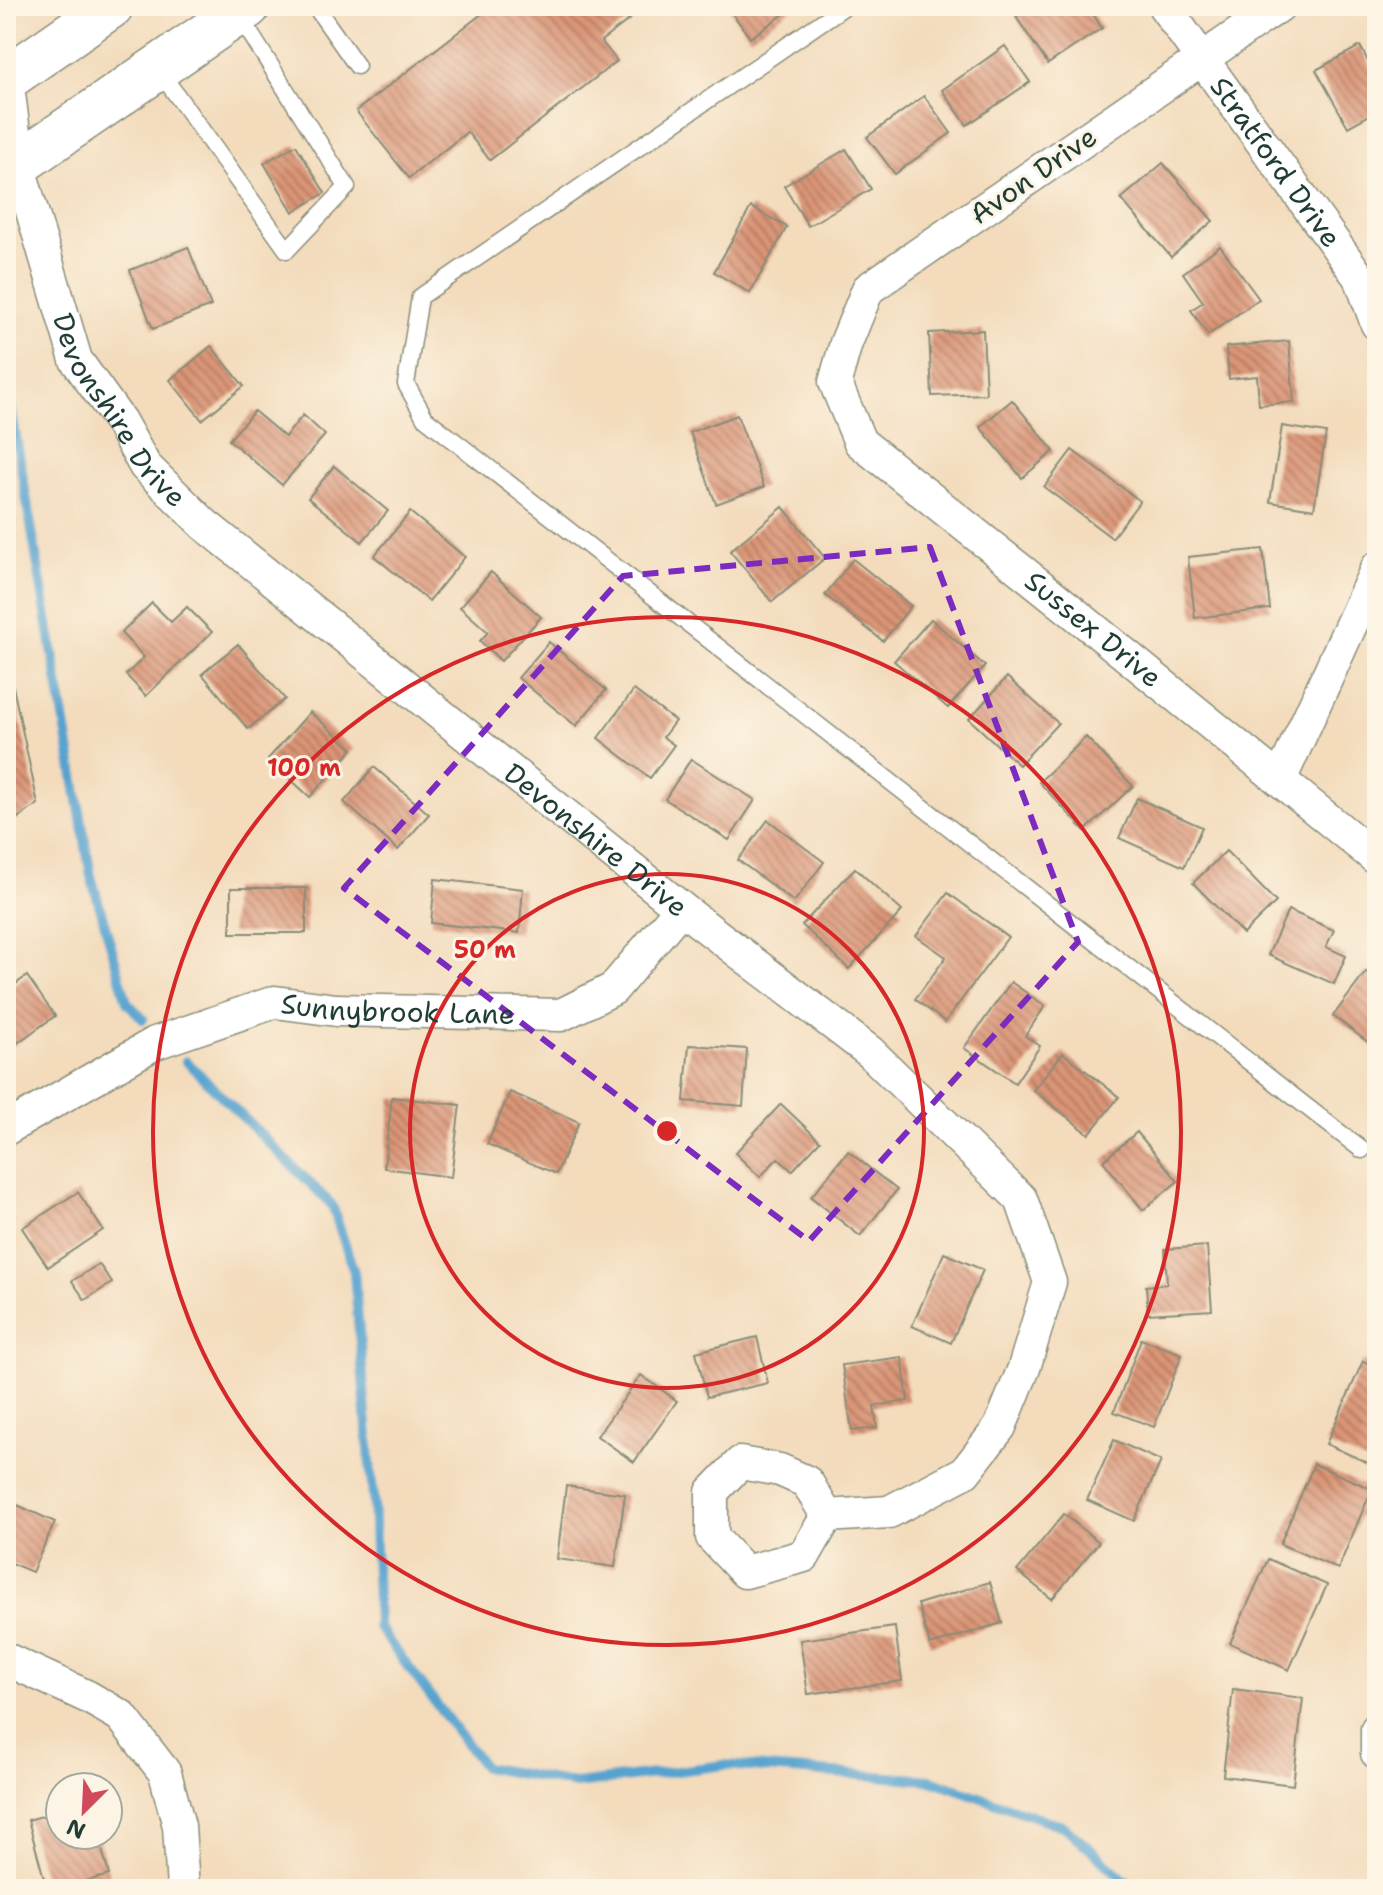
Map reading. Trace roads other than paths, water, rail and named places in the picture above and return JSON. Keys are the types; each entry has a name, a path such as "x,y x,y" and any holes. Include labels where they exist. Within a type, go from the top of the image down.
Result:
{"main road":[{"path":"7,79 111,6"},
{"path":"12,168 243,10"}],"street":[{"name":"Stratford Drive","path":"1164,6 1361,280 1377,324"},
{"name":"Avon Drive","path":"835,382 846,343 868,289 1279,6"},
{"name":"Devonshire Drive","path":"7,79 12,168 76,360 120,421 145,466 204,524 681,908 870,1052 1021,1199 1050,1282 1024,1368 1000,1427 965,1472 889,1512 827,1516"},
{"name":"Sussex Drive","path":"835,382 860,442 1377,859"},
{"path":"1280,780 1377,568"},
{"name":"Sunnybrook Lane","path":"6,1129 155,1043 275,1002 336,1010 561,1015 613,989 681,908"},
{"path":"6,1659 121,1716 165,1773 179,1826 183,1889"},
{"path":"1377,1729 1377,1751"}],"lane":[{"path":"315,6 357,66"},
{"path":"845,6 420,297 406,384 425,418 1362,1150"},
{"path":"157,68 287,250 347,187 243,10"}],"waterway":[{"path":"6,379 91,876 127,1002 143,1019"},
{"path":"186,1061 332,1205 354,1272 373,1497 378,1627 484,1767 576,1784 724,1765 931,1780 1065,1827 1135,1889"}]}
